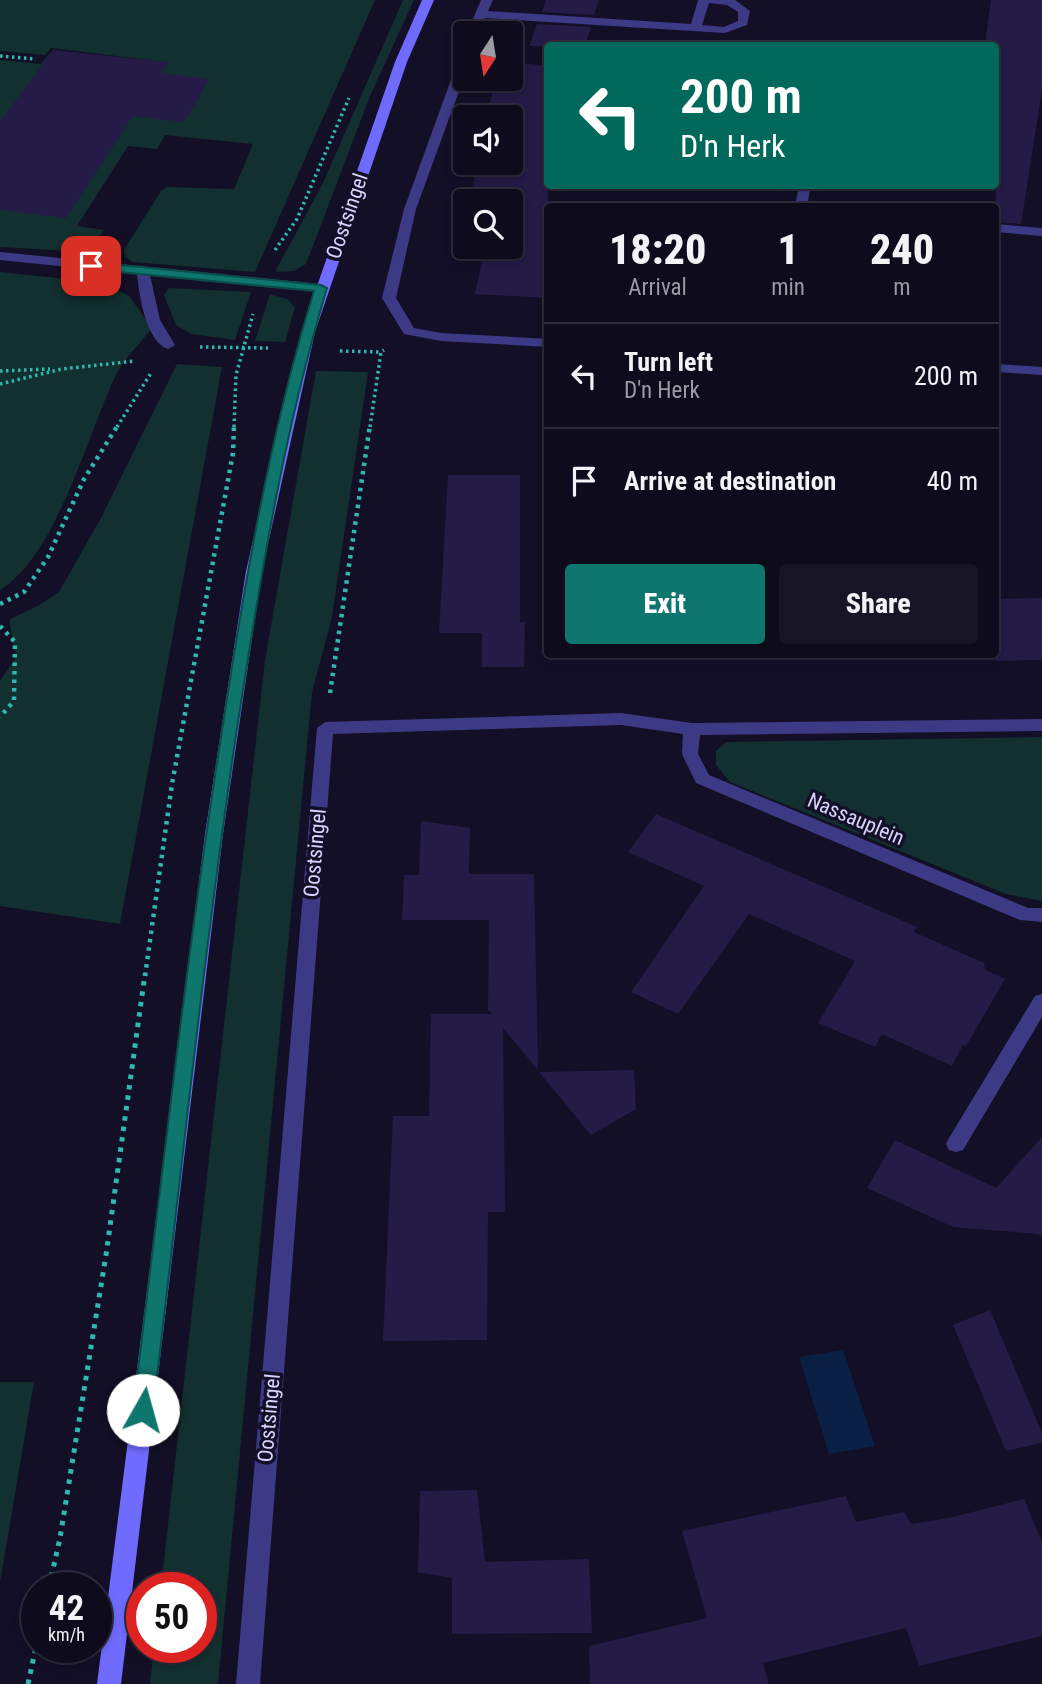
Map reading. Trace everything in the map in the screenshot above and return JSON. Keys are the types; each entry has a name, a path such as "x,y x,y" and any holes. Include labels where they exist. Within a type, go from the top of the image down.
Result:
{"main road":[{"name":"Oostsingel","path":"109,1684 214,834 254,571 303,349 321,288 401,62 428,0"}],"street":[{"path":"479,21 487,0"},
{"path":"695,29 704,0"},
{"path":"482,14 695,29 725,30 743,23 744,11 730,2 711,0"},
{"path":"453,91 410,209 389,298 409,331 441,337 544,343"},
{"path":"999,228 1042,232"},
{"path":"0,256 321,288"},
{"path":"143,271 146,298 161,337 168,345"},
{"path":"999,368 1042,371"},
{"path":"325,728 621,719 692,729 1042,725"},
{"name":"Oostsingel","path":"247,1684 325,728"},
{"name":"Nassauplein","path":"692,729 690,754 702,779 1026,915 1042,915"},
{"path":"956,1144 1042,1001"}],"path":[{"path":"0,56 36,59"},
{"path":"261,282 276,247 297,219 350,95"},
{"path":"325,728 381,352 409,331"},
{"path":"0,604 24,592 48,556 84,479 168,345 245,347 236,375 233,453 172,784 106,1255 52,1572"},
{"path":"0,371 62,369 161,359"},
{"path":"0,384 62,369"},
{"path":"0,626 15,642 14,701 0,717"},
{"path":"27,1684 32,1663"}],"green space":[{"path":"0,0 375,0 255,272 133,262 125,257 124,250 161,191 167,187 234,189 253,144 165,135 157,149 128,146 77,226 104,230 86,252 0,247 0,60 41,64 50,53 165,66 166,62 51,48 45,55 0,51"},
{"path":"403,0 414,0 370,96 306,264 294,271 277,272 323,183"},
{"path":"0,272 105,283 129,296 152,328 119,369 68,492 38,550 20,573 0,590"},
{"path":"169,288 251,292 235,340 191,334 176,325 164,295"},
{"path":"270,294 287,299 295,307 285,342 255,341"},
{"path":"177,364 222,367 120,924 0,906 0,681 17,656 10,619 38,606 59,592 101,518"},
{"path":"316,371 368,372 332,617 312,692 218,1684 150,1684 152,1663 217,1663 217,1572 163,1572 265,660"},
{"path":"1042,737 1042,901 1006,894 730,782 716,765 716,751 726,742"},
{"path":"0,1382 34,1382 0,1582"}],"water":[{"path":"843,1350 875,1446 829,1454 799,1357"}],"building":[{"path":"546,0 599,0 594,15 542,12"},
{"path":"991,0 1042,0 1042,90 1021,224 999,222 996,189 999,189 999,42 986,42"},
{"path":"537,24 591,27 586,42 544,42 544,46 529,46"},
{"path":"53,50 169,62 161,73 210,79 184,122 133,116 66,218 0,210 0,122"},
{"path":"523,63 544,66 544,189 548,189 548,203 544,203 544,298 475,294 482,259 523,259 523,189 472,189 475,175 523,175 523,105 489,105 493,91 523,91"},
{"path":"448,475 520,475 520,622 525,622 524,667 482,667 482,633 439,633"},
{"path":"1042,598 1042,660 996,661 996,658 999,658 999,599"},
{"path":"656,814 917,927 914,932 984,963 985,970 1005,979 952,1066 882,1034 875,1047 818,1023 855,961 749,914 678,1014 631,992 704,886 628,852"},
{"path":"421,821 470,828 469,874 534,874 538,1070 503,1028 505,1212 488,1212 487,1340 383,1341 393,1116 429,1116 431,1014 492,1014 488,1010 489,920 402,920 404,875 419,875"},
{"path":"634,1070 636,1109 591,1135 539,1072"},
{"path":"1042,1137 1042,1237 1038,1234 953,1227 867,1188 895,1140 996,1188"},
{"path":"990,1310 1042,1433 1042,1443 1006,1451 953,1325"},
{"path":"477,1490 485,1562 589,1559 592,1633 452,1634 452,1578 418,1572 420,1491"},
{"path":"846,1496 856,1522 904,1512 911,1524 949,1518 1024,1499 1042,1542 1042,1636 919,1666 906,1628 763,1663 769,1684 590,1684 589,1646 707,1618 682,1531"}],"route":[{"path":"91,266 321,288 303,349 254,571 214,834 143,1410"}]}
